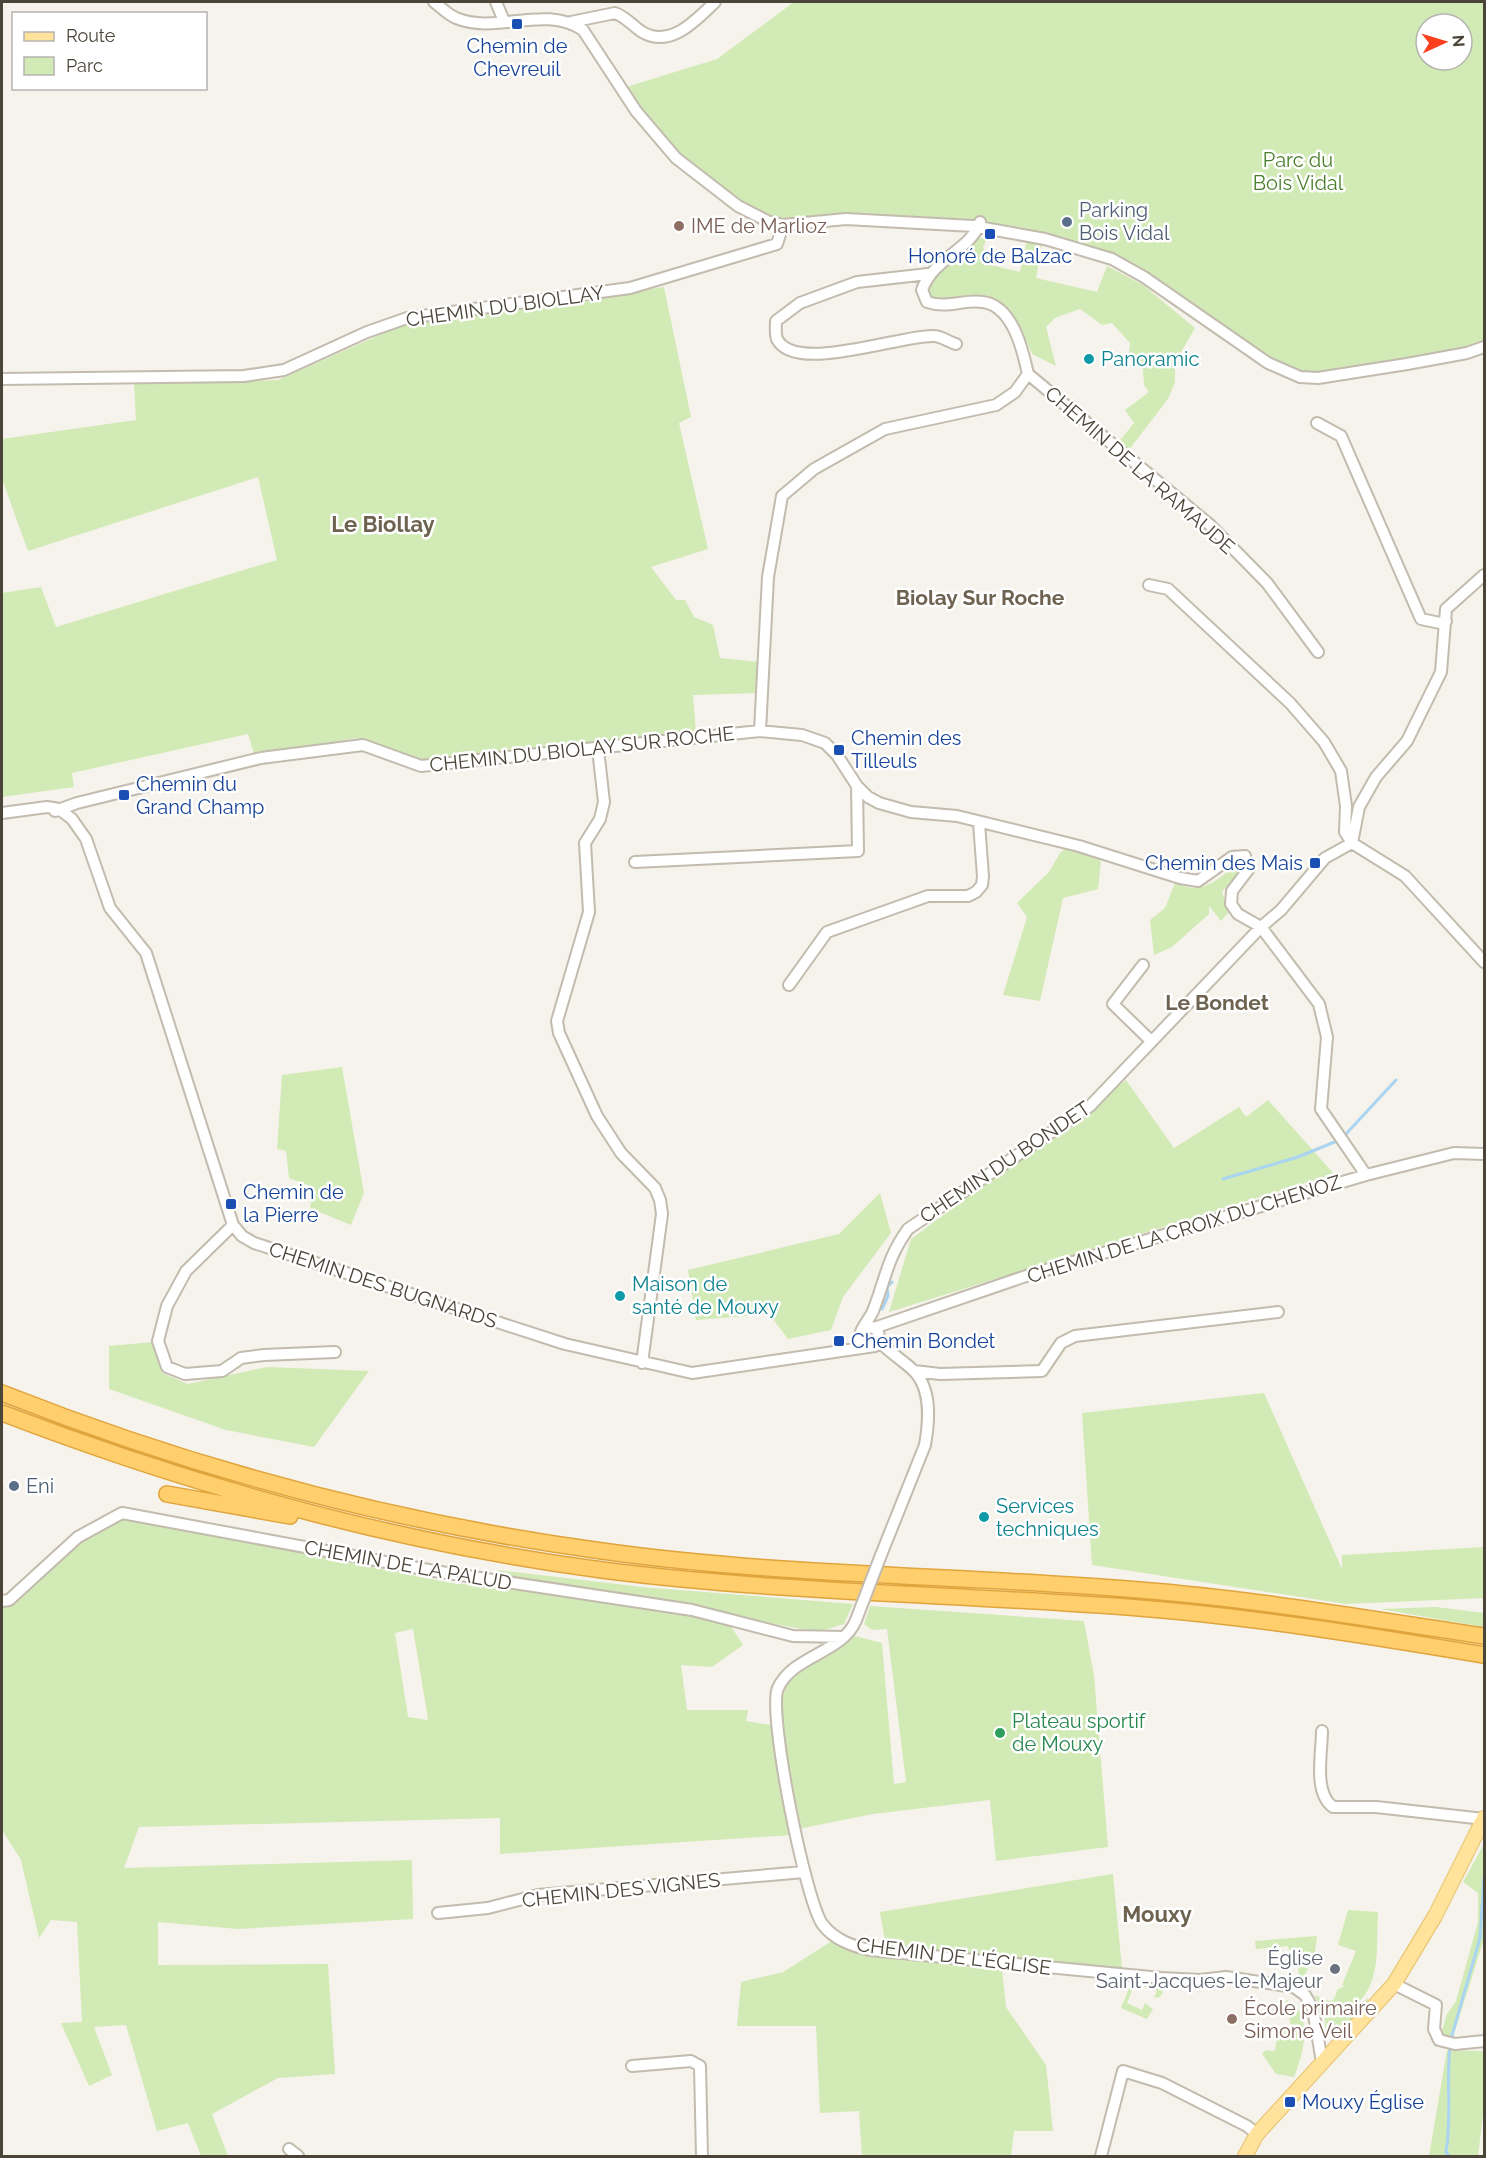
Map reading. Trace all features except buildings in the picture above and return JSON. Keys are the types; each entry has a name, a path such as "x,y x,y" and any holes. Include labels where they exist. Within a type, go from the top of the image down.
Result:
{"highway":[{"path":"3,1394 186,1459 289,1488 414,1518 533,1541 656,1558 761,1568 1184,1594 1329,1612 1485,1636"},
{"path":"2,1413 103,1450 218,1487 405,1535"},
{"path":"167,1494 551,1562 653,1576 813,1590 1088,1604 1191,1612 1335,1631 1485,1655"}],"main road":[{"path":"1435,1917 1484,1819"},
{"path":"1245,2157 1257,2134 1394,1984 1435,1917 1467,1872 1485,1838"}],"street":[{"path":"434,2 455,18 477,24 546,19 571,22 606,15 619,15 648,34 666,35 687,29 715,2"},
{"path":"495,2 498,21"},
{"path":"583,30 606,15"},
{"path":"571,22 583,30 636,111 676,158 738,206 781,227 846,219 976,227 1045,239 1112,259 1144,277 1268,363 1300,377 1318,378 1395,366 1467,353 1485,347"},
{"name":"CHEMIN DU BIOLLAY","path":"2,379 244,376 284,370 367,332 407,318 630,288 777,244 781,227"},
{"path":"760,731 768,577 782,496 814,469 885,429 996,405 1015,392 1028,374 1018,335 998,309 984,302 940,307 927,302 922,290 927,274 976,227"},
{"path":"927,274 856,282 800,303 776,321 776,337 793,352 838,353 935,336 956,344"},
{"name":"CHEMIN DE LA RAMAUDE","path":"1028,374 1210,525 1267,583 1318,652"},
{"path":"1317,423 1341,436 1421,619 1440,623 1446,621"},
{"path":"1353,843 1359,807 1376,777 1407,741 1441,672 1446,609 1453,600 1485,575"},
{"path":"1149,585 1168,589 1177,596 1290,703 1324,742 1341,771 1346,806 1345,832 1353,843 1405,876 1485,962"},
{"name":"CHEMIN DU BIOLAY SUR ROCHE","path":"59,811 77,803 261,758 363,745 421,766 760,731 802,735 825,743 837,755 857,786"},
{"path":"598,749 604,802 600,819 585,843 588,912 557,1021 560,1033 597,1116 621,1153 655,1188 660,1200 662,1214 642,1363"},
{"path":"857,786 868,797 895,808 957,816 1079,846 1180,878 1198,881 1233,857 1245,856 1248,870 1232,891 1231,904 1238,914 1262,927 1318,1004 1327,1036 1322,1109 1366,1175"},
{"path":"635,862 858,851 857,786"},
{"path":"2,813 43,808 59,811 77,826 86,839 110,908 146,953 233,1225 186,1271 167,1306 158,1341 167,1367 185,1374 222,1371 241,1358 335,1352"},
{"path":"789,985 827,932 928,896 958,897 976,892 982,885 979,823"},
{"name":"CHEMIN DU BONDET","path":"871,1336 873,1309 892,1251 908,1228 1090,1106 1281,910 1325,858 1353,843"},
{"path":"1143,965 1113,1004 1151,1041"},
{"name":"CHEMIN DE LA CROIX DU CHENOZ","path":"871,1336 888,1322 1029,1275 1366,1175 1454,1153 1485,1154"},
{"name":"CHEMIN DES BUGNARDS","path":"233,1225 254,1243 565,1344 692,1373 846,1349 871,1336"},
{"path":"914,1371 940,1374 1042,1371 1062,1343 1075,1336 1278,1312"},
{"name":"CHEMIN DE L'ÉGLISE","path":"871,1336 914,1371 925,1391 928,1407 925,1445 853,1628 844,1637 796,1666 777,1689 776,1726 804,1872 822,1924 836,1937 851,1946 870,1950 989,1963 1200,1980 1226,1977 1294,1987 1305,1995 1313,2009 1322,2062"},
{"name":"CHEMIN DE LA PALUD","path":"2,1601 9,1600 78,1537 122,1513 434,1571 692,1610 794,1636 844,1637"},
{"path":"1322,1731 1322,1791 1327,1803 1333,1807 1376,1807 1484,1819"},
{"name":"CHEMIN DES VIGNES","path":"438,1913 488,1908 538,1895 804,1872"},
{"path":"1394,1984 1436,2005 1434,2029 1447,2042 1485,2041"},
{"path":"632,2066 691,2061 700,2066 702,2157"},
{"path":"1101,2157 1123,2071 1162,2083 1247,2126 1257,2134"},
{"path":"289,2149 298,2157"}],"green space":[{"name":"Parc du Bois Vidal","path":"794,2 1484,2 1484,344 1444,354 1358,368 1309,372 1292,370 1268,357 1115,255 1063,237 971,219 845,214 794,220 771,218 707,179 678,156 623,88 717,59"},
{"path":"978,238 987,239 983,247 991,265 1020,272 1027,239 1042,244 1036,278 1097,292 1107,266 1143,285 1195,328 1175,363 1175,382 1168,399 1128,451 1117,444 1134,423 1125,410 1149,392 1144,385 1143,370 1129,353 1130,343 1112,323 1102,325 1080,309 1055,318 1046,327 1056,366 1032,354 1015,320 987,295 945,303 929,295 931,280"},
{"path":"664,287 691,417 679,423 708,549 651,567 676,600 685,600 694,617 713,625 720,658 759,662 758,693 693,695 696,733 414,760 356,738 255,757 248,734 72,773 74,787 2,797 2,593 41,587 56,627 277,560 258,477 28,551 2,479 2,439 136,420 134,384 278,380 402,325"},
{"path":"1069,846 1097,857 1101,862 1098,889 1063,898 1040,1001 1003,995 1027,917 1017,903 1049,872 1060,853"},
{"path":"1235,864 1240,865 1241,870 1222,892 1229,912 1221,921 1209,906 1209,914 1172,947 1154,955 1150,920 1165,908 1175,883 1192,888 1205,886 1222,876"},
{"path":"342,1067 364,1193 351,1225 310,1208 313,1187 289,1178 286,1151 277,1149 282,1075"},
{"path":"1126,1080 1174,1148 1239,1107 1246,1117 1268,1100 1334,1174 889,1312 911,1239"},
{"path":"880,1193 891,1233 843,1297 831,1330 788,1339 769,1314 696,1320 688,1270 839,1234"},
{"path":"154,1342 162,1373 188,1384 267,1367 369,1371 314,1447 226,1430 109,1389 109,1346"},
{"path":"1264,1393 1342,1569 1342,1555 1484,1547 1484,1598 1346,1604 1092,1565 1082,1413"},
{"path":"120,1519 143,1521 456,1584 491,1585 498,1570 642,1587 853,1604 844,1624 818,1632 723,1614 743,1645 712,1667 681,1665 687,1710 748,1710 746,1721 771,1725 792,1835 500,1854 500,1818 139,1827 124,1868 412,1860 413,1919 238,1929 158,1922 158,1965 328,1964 335,2074 278,2078 212,2114 228,2156 201,2156 188,2123 157,2131 126,2025 94,2027 112,2075 89,2086 61,2023 82,2022 77,1922 51,1920 39,1938 21,1860 2,1830 2,1600 9,1600 79,1544","holes":["413,1629 428,1719 408,1717 395,1633"]},
{"path":"870,1606 1084,1621 1094,1676 1108,1847 996,1861 990,1800 873,1814 798,1829 780,1725 781,1704 786,1686 801,1667 855,1636 882,1643 894,1784 906,1782 887,1629 872,1630 864,1624"},
{"path":"1436,1607 1484,1613 1484,1627 1380,1609"},
{"path":"1484,1844 1484,1939 1453,2037 1445,2035 1442,2031 1447,2014 1456,2001 1478,1922 1478,1893 1463,1882"},
{"path":"1113,1874 1123,1979 1002,1968 1006,2007 1046,2065 1053,2131 1014,2131 1011,2156 862,2156 859,2111 820,2113 816,2026 737,2026 741,1982 783,1972 832,1941 886,1946 880,1912"},
{"path":"1348,1910 1378,1912 1376,1961 1371,1984 1365,1995 1348,2012 1336,2015 1328,2013 1314,1995 1330,2001 1334,1999 1338,1989 1345,1986 1342,1985 1356,1951 1338,1945"},
{"path":"1317,1936 1315,1952 1302,1982 1293,1978 1299,1978 1297,1949 1289,1950 1288,1946 1256,1949 1255,1941"},
{"path":"1133,1978 1154,1981 1163,1992 1160,1997 1154,1998 1157,1991 1135,1983 1127,2003 1142,2010 1145,2003 1153,2009 1147,2019 1121,2008"},
{"path":"1368,1998 1368,2003 1354,2021 1325,2032 1325,2018 1348,2016"},
{"path":"1286,2000 1301,2014 1304,2024 1301,2057 1294,2077 1276,2074 1262,2054 1266,2050 1275,2051 1277,2036 1284,2037 1285,2026 1291,2026 1289,2017 1285,2017"},
{"path":"1447,2050 1484,2051 1484,2106 1478,2156 1429,2156"}],"waterway":[{"path":"1345,1135 1396,1080"},
{"path":"1223,1179 1298,1157 1337,1141"},
{"path":"882,1309 888,1296 887,1287 892,1282"},
{"path":"1451,2039 1480,1938 1484,1877"},
{"path":"1449,2156 1446,2152 1449,2126 1450,2046"}],"place":[{"name":"Chemin de Chevreuil","path":"517,24"},
{"name":"Parking Bois Vidal","path":"1067,222"},
{"name":"IME de Marlioz","path":"679,226"},
{"name":"Honoré de Balzac","path":"990,234"},
{"name":"Panoramic","path":"1089,359"},
{"name":"Chemin des Tilleuls","path":"839,750"},
{"name":"Chemin du Grand Champ","path":"124,795"},
{"name":"Chemin des Mais","path":"1315,863"},
{"name":"Chemin de la Pierre","path":"231,1204"},
{"name":"Maison de santé de Mouxy","path":"620,1296"},
{"name":"Chemin Bondet","path":"839,1341"},
{"name":"Eni","path":"14,1486"},
{"name":"Services techniques","path":"984,1517"},
{"name":"Plateau sportif de Mouxy","path":"1000,1733"},
{"name":"Église Saint-Jacques-le-Majeur","path":"1335,1969"},
{"name":"École primaire Simone Veil","path":"1232,2019"},
{"name":"Mouxy Église","path":"1290,2102"}],"district":[{"name":"Le Biollay","path":"383,524"},
{"name":"Biolay Sur Roche","path":"980,598"},
{"name":"Le Bondet","path":"1217,1003"},
{"name":"Mouxy","path":"1157,1914"}]}
